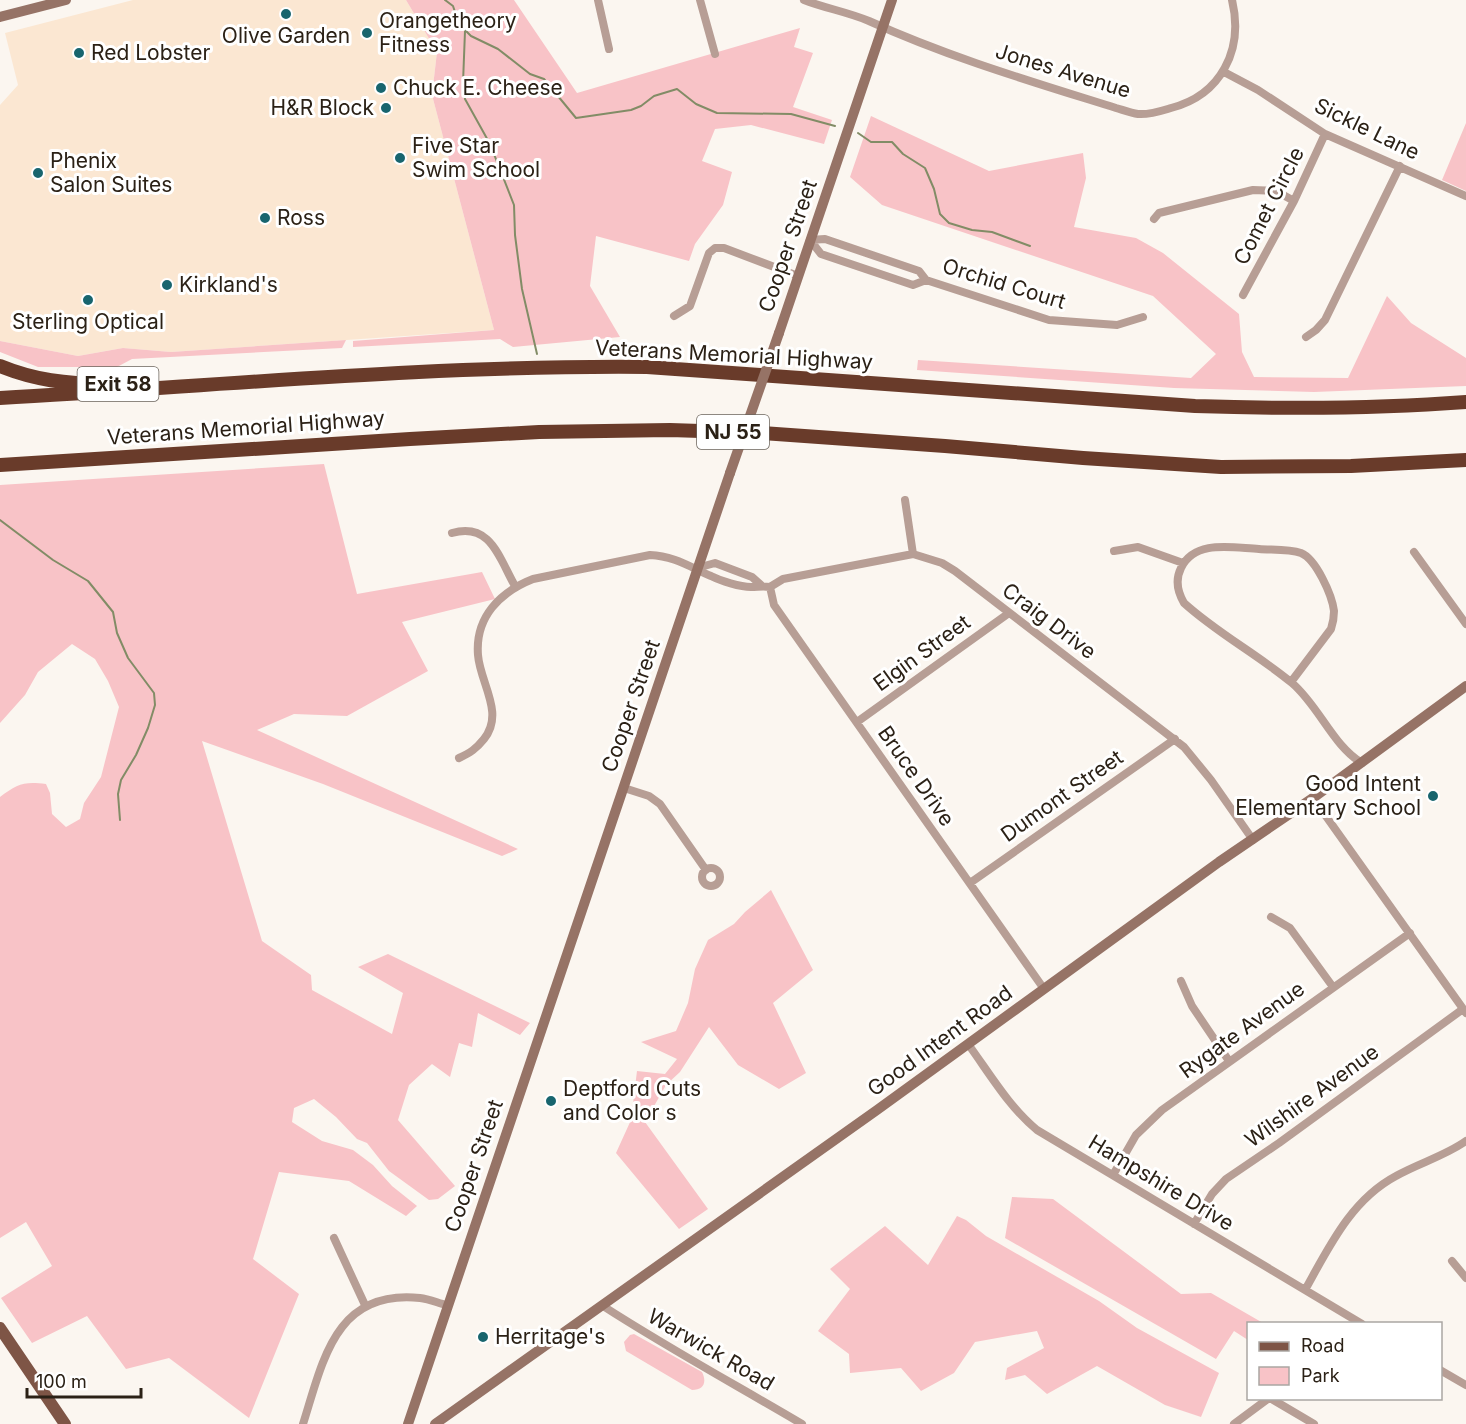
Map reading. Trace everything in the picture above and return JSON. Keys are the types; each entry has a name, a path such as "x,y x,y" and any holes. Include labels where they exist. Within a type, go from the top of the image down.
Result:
{"highway":[{"name":"Exit 58","path":"0,366 34,378 63,383 238,383"},
{"name":"Veterans Memorial Highway","path":"0,398 564,366 647,367 1195,406 1284,409 1466,402"},
{"name":"Veterans Memorial Highway","path":"0,465 539,432 670,430 945,446 1221,467 1351,466 1466,460"}],"main road":[{"path":"0,17 66,0"},
{"name":"Cooper Street","path":"408,1424 446,1305 892,0"},
{"name":"Good Intent Road","path":"435,1424 1362,763 1466,686"},
{"path":"1,1332 65,1424"}],"street":[{"path":"598,0 609,49"},
{"path":"700,0 715,54"},
{"name":"Jones Avenue","path":"804,0 868,21 947,53 1140,114 1183,105 1204,93 1224,72 1234,41 1236,23 1232,0"},
{"name":"Sickle Lane","path":"1224,72 1258,90 1325,134 1466,196"},
{"name":"Comet Circle","path":"1243,295 1294,201 1325,134"},
{"path":"1306,338 1325,320 1400,166"},
{"path":"1154,219 1159,213 1253,190 1276,191 1294,201"},
{"name":"Orchid Court","path":"810,240 825,239 919,271 926,280 1049,320 1117,325 1143,317"},
{"name":"Orchid Court","path":"810,240 821,254 914,285 926,280"},
{"path":"674,316 690,306 705,261 714,248 724,248 798,276"},
{"path":"905,500 913,554"},
{"path":"452,533 475,530 484,536 492,545 515,586"},
{"path":"1114,551 1138,547 1183,563"},
{"path":"1291,682 1326,637 1334,620 1331,601 1316,566 1302,553 1293,551 1216,547 1198,551 1183,563 1177,576 1179,594 1184,603 1291,682 1318,711 1345,750 1362,763"},
{"path":"1414,552 1466,624"},
{"name":"Craig Drive","path":"766,586 783,579 913,554 942,563 1184,747 1253,840"},
{"path":"459,758 472,753 489,730 493,711 477,654 479,639 482,626 493,606 515,586 533,579 650,555 662,555 730,582 750,587 766,586"},
{"path":"697,568 715,563 752,577 766,586"},
{"name":"Bruce Drive","path":"766,586 774,604 1044,989"},
{"name":"Elgin Street","path":"857,722 1009,613"},
{"name":"Dumont Street","path":"970,883 1174,739"},
{"path":"624,788 649,796 660,804 706,870"},
{"path":"1313,798 1464,1011"},
{"path":"1271,917 1290,928 1333,987"},
{"name":"Rygate Avenue","path":"1113,1175 1136,1135 1146,1124 1229,1061 1410,933"},
{"path":"1181,981 1192,1006 1229,1061"},
{"name":"Wilshire Avenue","path":"1194,1224 1212,1194 1226,1179 1464,1011"},
{"name":"Hampshire Drive","path":"968,1044 1025,1120 1037,1130 1360,1322"},
{"path":"1305,1290 1341,1227 1356,1207 1394,1177 1441,1156 1466,1141"},
{"path":"334,1238 365,1305"},
{"path":"1452,1261 1466,1278"},
{"path":"303,1424 335,1334 365,1305 378,1301 421,1298 446,1305"},
{"name":"Warwick Road","path":"603,1306 652,1339 718,1374 802,1424"},
{"path":"1442,1371 1466,1385"},
{"path":"1234,1424 1267,1400"},
{"path":"1273,1400 1314,1424"}],"shaded area":[{"path":"133,0 406,0 437,52 432,95 494,330 171,352 123,348 78,356 0,341 0,105 18,85 5,33"}],"green space":[{"path":"406,0 514,0 577,93 800,28 794,47 813,53 793,107 832,120 824,144 751,125 715,129 702,161 732,172 723,205 695,244 689,261 596,236 590,286 620,337 513,347 500,339 353,347 353,341 494,330 432,95 437,52"},
{"path":"871,116 989,171 1083,153 1086,178 1074,227 1136,238 1163,253 1239,314 1242,352 1254,377 1348,378 1387,296 1411,323 1466,358 1466,386 1314,392 1174,388 917,370 918,360 1191,378 1216,354 1153,296 882,205 850,177"},
{"path":"1466,123 1466,191 1442,180"},
{"path":"346,340 342,348 132,359 117,367 38,367 0,352 0,341 78,356 123,348 171,352"},
{"path":"324,464 357,594 482,572 495,599 402,622 428,671 347,716 294,714 257,730 518,849 502,856 323,784 202,741 262,941 311,975 312,990 392,1034 403,993 358,967 388,954 530,1023 520,1035 478,1013 472,1047 459,1043 450,1077 432,1064 409,1085 398,1120 455,1186 438,1199 429,1200 389,1171 367,1143 357,1139 336,1117 314,1099 294,1108 292,1122 322,1141 353,1150 373,1165 392,1186 417,1206 406,1216 349,1181 279,1172 253,1259 299,1294 249,1418 169,1358 126,1369 87,1316 32,1343 1,1298 52,1266 26,1222 0,1238 0,797 21,784 46,784 50,793 52,814 66,827 80,819 84,803 101,777 119,707 95,659 72,644 38,672 25,695 0,723 0,485"},
{"path":"771,890 813,970 773,1003 806,1073 779,1089 738,1065 709,1027 680,1072 666,1085 645,1122 708,1209 679,1229 616,1153 631,1120 637,1071 665,1074 677,1059 641,1042 676,1031 688,1003 695,969 708,940 734,924"},
{"path":"1012,1197 1053,1199 1181,1294 1211,1293 1261,1322 1247,1322 1247,1339 1234,1331 1216,1359 1005,1238"},
{"path":"957,1216 966,1220 986,1236 1099,1301 1137,1328 1219,1373 1201,1417 1165,1405 1097,1366 1047,1394 1025,1375 1005,1380 1007,1368 1044,1348 1037,1331 975,1342 954,1373 921,1391 901,1368 850,1373 849,1354 818,1331 850,1289 830,1269 885,1226 928,1265"},
{"path":"634,1334 702,1372 704,1382 702,1387 692,1390 626,1351 624,1342"}],"waterway":[{"path":"445,0 453,6 459,24 471,36 498,49 530,74 544,79 576,118 631,110 654,96 677,89 696,104 717,113 791,114 835,126"},
{"path":"465,31 463,83 465,99 490,144 514,205 515,235 522,289 537,354"},
{"path":"858,133 871,142 892,142 903,154 925,168 934,189 940,214 949,223 972,230 992,232 1030,246"},
{"path":"0,520 53,560 88,581 113,612 117,633 128,658 154,693 155,705 148,728 121,780 118,794 120,820"}],"place":[{"name":"Olive Garden","path":"286,14"},
{"name":"Orangetheory Fitness","path":"367,33"},
{"name":"Red Lobster","path":"79,53"},
{"name":"Chuck E. Cheese","path":"381,88"},
{"name":"H&R Block","path":"386,108"},
{"name":"Five Star Swim School","path":"400,158"},
{"name":"Phenix Salon Suites","path":"38,173"},
{"name":"Ross","path":"265,218"},
{"name":"Kirkland's","path":"167,285"},
{"name":"Sterling Optical","path":"88,300"},
{"name":"Good Intent Elementary School","path":"1433,796"},
{"name":"Deptford Cuts and Color s","path":"551,1101"},
{"name":"Herritage's","path":"483,1337"}]}
